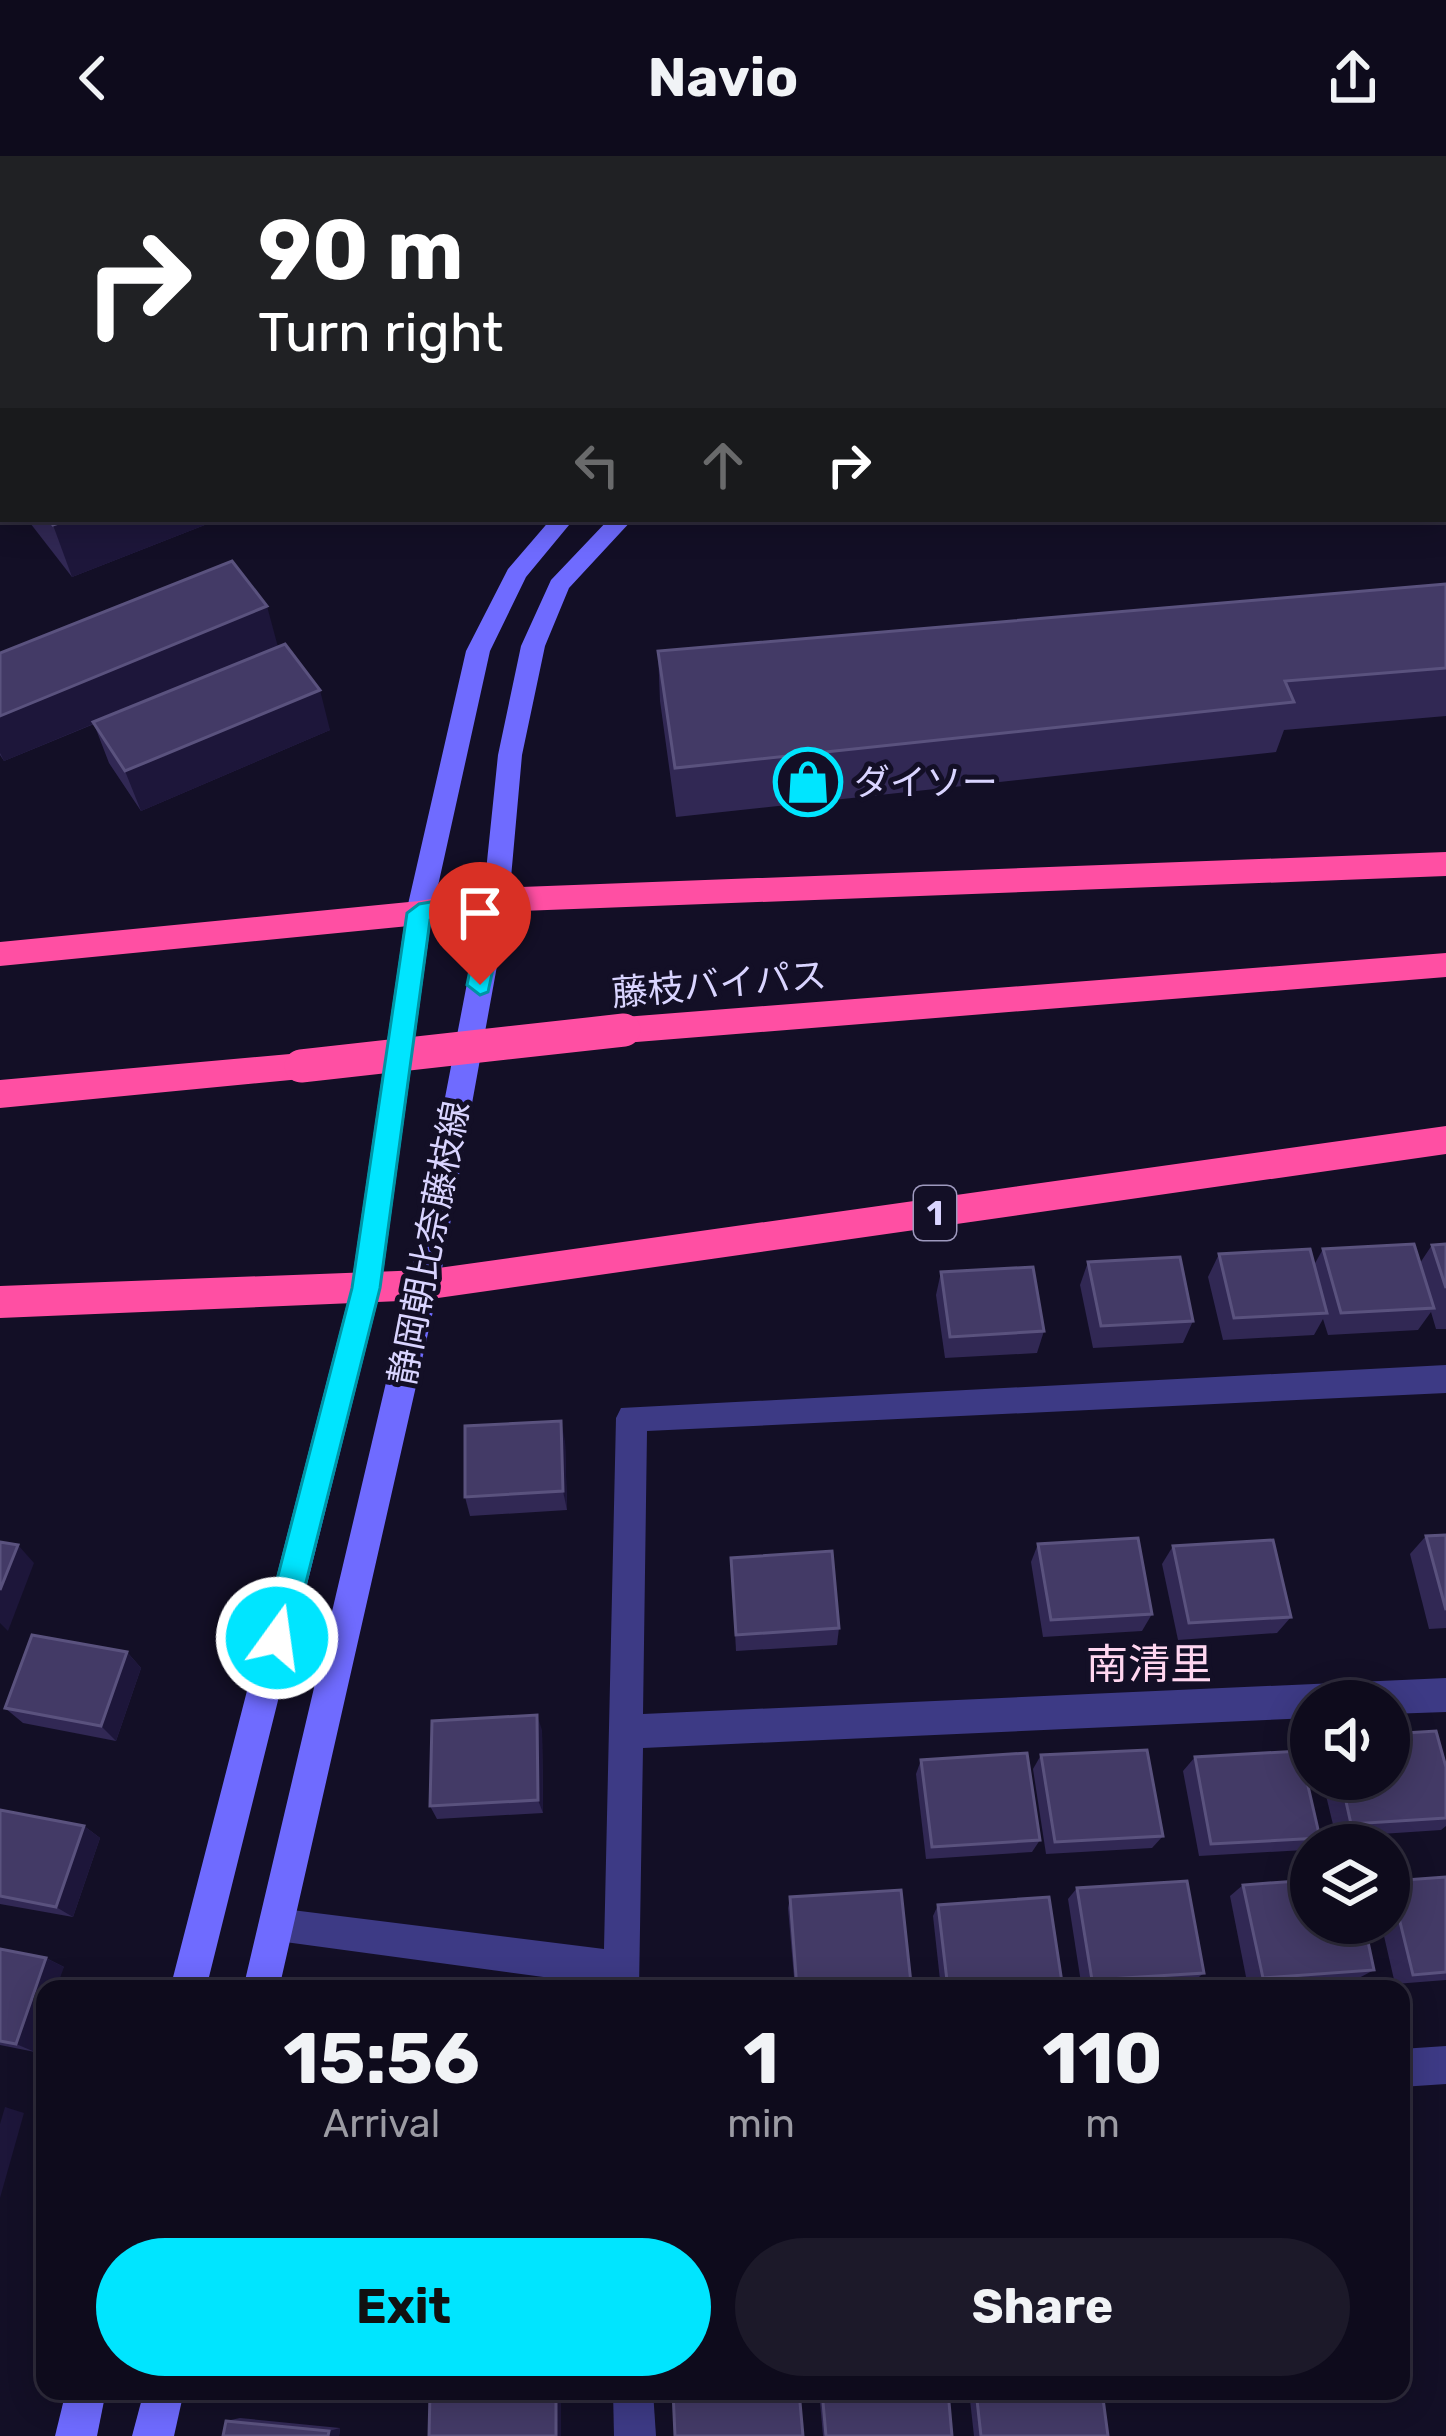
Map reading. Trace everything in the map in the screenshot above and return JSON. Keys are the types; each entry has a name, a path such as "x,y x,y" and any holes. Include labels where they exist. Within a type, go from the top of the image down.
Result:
{"highway":[{"path":"0,954 419,913 496,900 1446,864"},
{"name":"藤枝バイパス","path":"0,1094 624,1030 1446,965"},
{"name":"1","path":"0,1302 424,1285 1446,1140"}],"main road":[{"name":"静岡朝比奈藤枝線","path":"190,1980 366,1288 419,913 478,651 516,574 560,522"},
{"name":"静岡朝比奈藤枝線","path":"263,1980 424,1285 496,900 510,755 533,646 559,585 619,522"},
{"path":"76,2436 84,2400"},
{"path":"153,2436 162,2400"}],"street":[{"path":"276,1926 621,1979 632,1418 1446,1379"},
{"path":"626,1732 1446,1695"},
{"path":"1410,2067 1446,2065"},
{"path":"633,2400 634,2436"}],"building":[{"path":"232,561 267,606 0,716 0,653"},
{"path":"1446,584 1446,668 1285,681 1294,702 675,768 658,651"},
{"path":"285,644 320,690 125,771 93,722"},
{"path":"1414,1244 1434,1308 1341,1313 1323,1249"},
{"path":"1446,1244 1446,1288 1432,1245"},
{"path":"1310,1249 1327,1313 1234,1318 1219,1254"},
{"path":"1180,1257 1193,1321 1101,1326 1088,1262"},
{"path":"1033,1267 1044,1331 950,1337 941,1272"},
{"path":"561,1421 563,1491 465,1497 465,1426"},
{"path":"1446,1535 1446,1610 1426,1536"},
{"path":"1138,1538 1152,1614 1051,1620 1038,1544"},
{"path":"1273,1540 1291,1617 1189,1623 1173,1546"},
{"path":"0,1542 18,1545 0,1590"},
{"path":"832,1551 839,1628 736,1635 731,1558"},
{"path":"32,1635 127,1652 101,1726 5,1708"},
{"path":"537,1715 538,1800 430,1806 432,1721"},
{"path":"1436,1731 1446,1767 1446,1818 1351,1824 1346,1800 1410,1800 1410,1733"},
{"path":"1147,1750 1163,1836 1055,1842 1041,1755"},
{"path":"1290,1752 1290,1800 1311,1800 1317,1824 1290,1824 1290,1840 1211,1844 1195,1757"},
{"path":"1027,1753 1040,1840 932,1847 921,1760"},
{"path":"0,1810 84,1826 56,1907 0,1896"},
{"path":"1446,1877 1446,1972 1413,1975 1405,1944 1410,1944 1410,1880"},
{"path":"1187,1881 1204,1973 1092,1980 1077,1888"},
{"path":"1290,1882 1290,1944 1368,1944 1374,1970 1263,1978 1243,1885"},
{"path":"901,1890 911,1980 796,1980 790,1897"},
{"path":"1049,1897 1062,1980 947,1980 938,1905"},
{"path":"0,1949 46,1958 16,2044 0,2041"},
{"path":"430,2400 556,2400 556,2436 429,2436"},
{"path":"673,2400 800,2400 803,2436 675,2436"},
{"path":"823,2400 949,2400 952,2436 826,2436"},
{"path":"977,2400 1103,2400 1108,2436 981,2436"},
{"path":"226,2421 329,2431 328,2436 223,2436"}],"place":[{"name":"ダイソー","path":"808,782"}],"district":[{"name":"南清里","path":"1149,1665"}],"route":[{"path":"277,1638 366,1288 419,913 496,900 480,985"}]}
